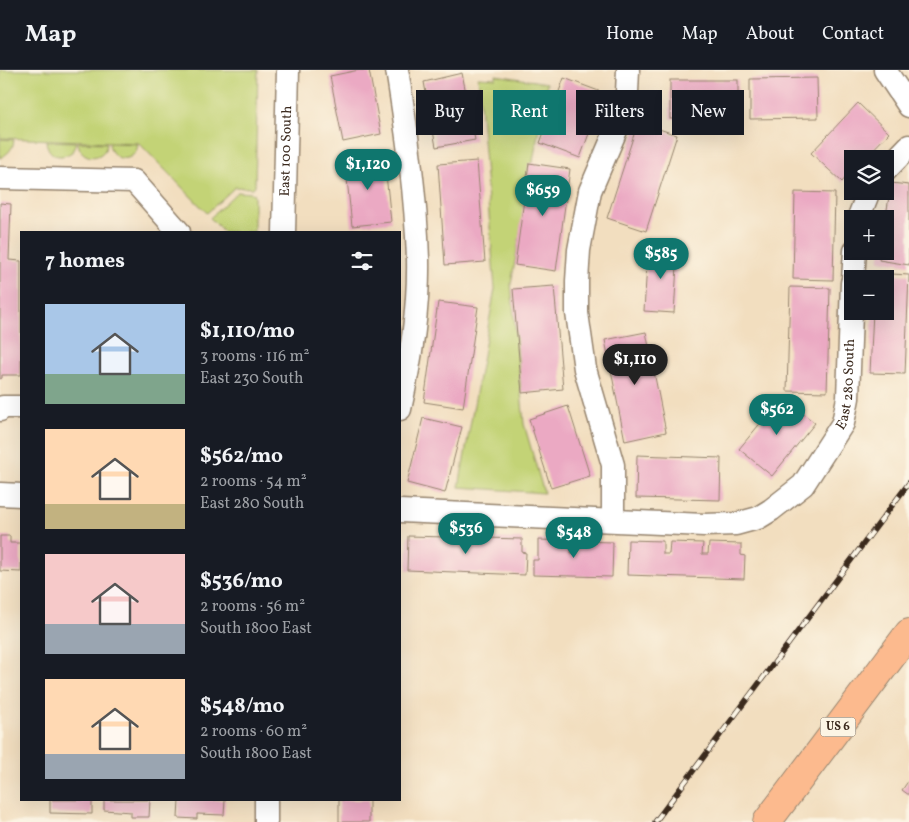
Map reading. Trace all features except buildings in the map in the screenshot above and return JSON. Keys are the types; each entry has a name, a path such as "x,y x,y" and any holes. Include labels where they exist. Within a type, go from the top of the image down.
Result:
{"highway":[{"name":"US 6","path":"767,822 909,633"}],"street":[{"name":"East 100 South","path":"284,231 288,70"},
{"path":"397,70 411,159 418,260 416,311 409,369 401,405"},
{"path":"613,520 613,465 585,369 577,313 577,281 579,250 590,191 620,121 627,93 628,70"},
{"path":"885,70 909,106"},
{"path":"894,162 909,146"},
{"path":"0,178 134,181 179,231"},
{"name":"East 280 South","path":"401,511 704,525 736,524 758,518 803,485 843,423 848,398 851,320"},
{"path":"0,410 4,407 20,407"},
{"path":"0,494 20,495"},
{"path":"266,801 266,822"}],"green space":[{"path":"0,70 258,70 255,186 252,188 235,187 207,213 139,143 0,138"},
{"path":"496,75 547,83 546,90 493,90 493,135 538,135 511,284 524,424 544,493 459,487 495,289 483,135 483,90 479,90 478,77 496,78"},
{"path":"0,139 14,140 10,151 0,158"},
{"path":"46,141 76,142 72,152 59,156 49,150"},
{"path":"78,142 107,143 102,154 92,157 83,153 79,148"},
{"path":"109,143 138,144 133,155 124,158 114,154"},
{"path":"237,192 252,193 254,195 254,231 223,231 210,218"}],"railway":[{"path":"655,822 909,483"}]}
